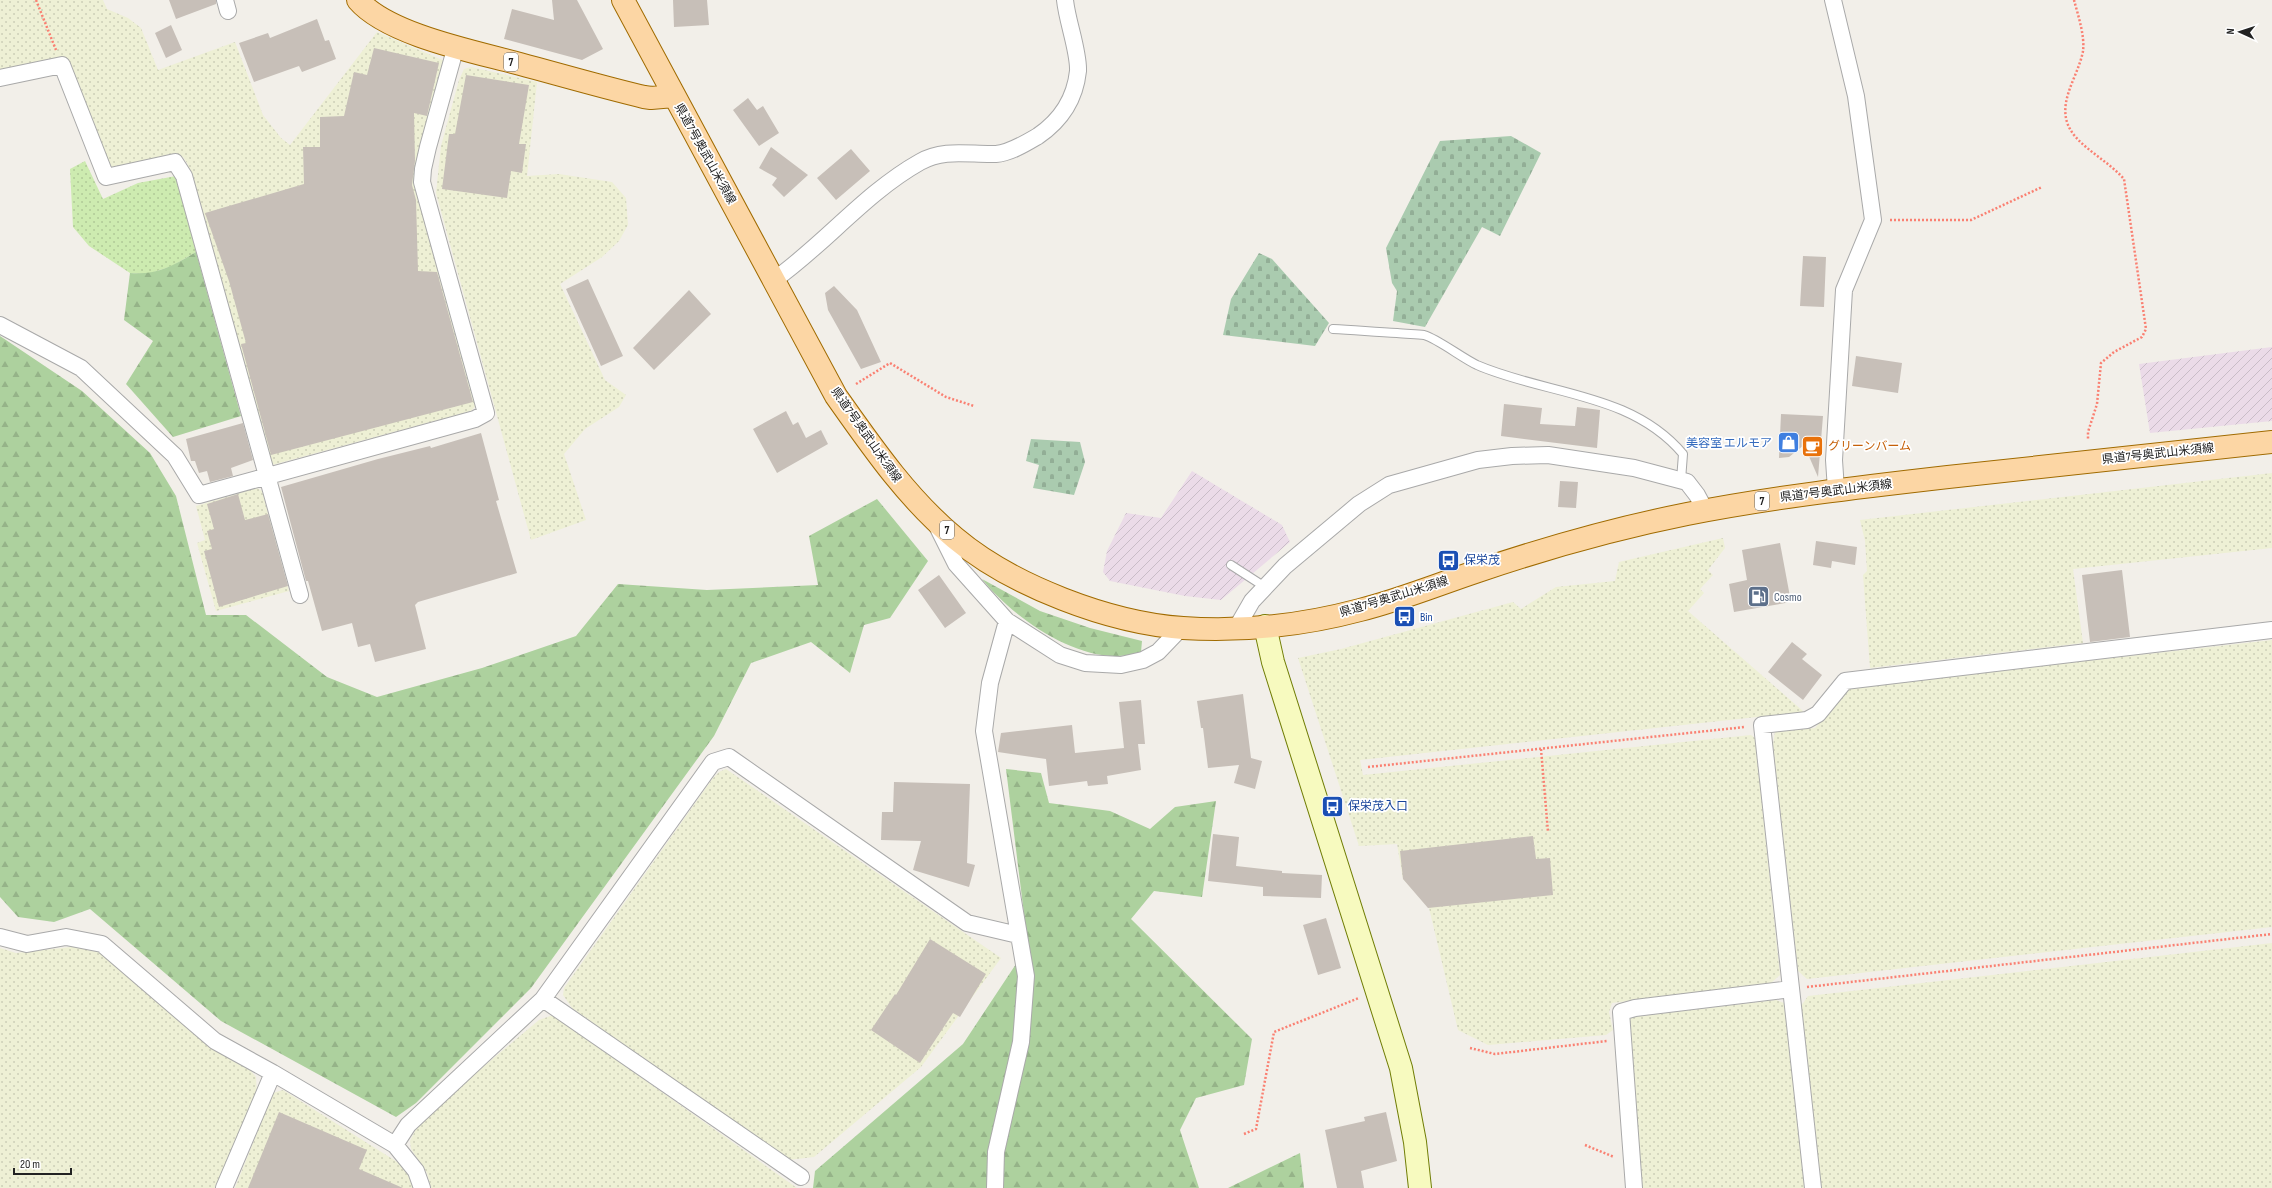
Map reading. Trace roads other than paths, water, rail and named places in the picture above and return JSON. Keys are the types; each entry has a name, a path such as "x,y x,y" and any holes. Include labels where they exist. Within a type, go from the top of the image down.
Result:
{"main road":[{"name":"県道7号奥武山米須線","path":"358,0 376,16 393,24 456,46 644,97 651,98 674,96"},
{"name":"県道7号奥武山米須線","path":"623,0 836,396 890,471 933,518 958,540 1030,585 1057,597 1108,614 1181,628 1265,626 1312,621 1363,610 1507,561 1652,521 1704,510 1836,490 2272,442"}],"street":[{"path":"774,280 798,263 855,210 898,174 928,157 956,152 999,154 1025,144 1050,127 1063,112 1072,96 1078,71 1065,0"},
{"path":"1833,0 1856,96 1873,220 1844,290 1834,460 1836,490"},
{"path":"0,325 81,368 174,456 199,495 475,419 486,413 422,182 423,169 428,147 456,46"},
{"path":"0,78 62,65 106,177 175,162 184,176 300,595"},
{"path":"1237,627 1252,601 1285,566 1359,504 1389,485 1478,460 1512,456 1548,455 1634,468 1688,482 1704,510"},
{"path":"933,518 956,564 1007,621 1060,655 1085,663 1105,666 1121,665 1143,660 1158,652 1181,628"},
{"path":"995,1188 996,1152 1021,1042 1026,976 984,731 990,683 1007,621"},
{"path":"1265,626 1273,662 1378,991 1401,1068 1415,1142 1420,1188"},
{"path":"1813,1188 1762,725 1807,720 1818,714 1845,681 1866,677 2272,630"},
{"path":"395,1145 408,1125 544,999 712,762 729,757 967,923 1018,935"},
{"path":"0,937 27,944 66,937 102,944 215,1041 273,1073 395,1145 416,1171 422,1188"},
{"path":"1634,1188 1621,1039 1621,1012 1635,1008 1791,989"},
{"path":"544,999 801,1177"},
{"path":"224,1188 273,1073"}],"lane":[{"path":"1333,329 1425,336 1477,365 1510,377 1584,397 1623,410 1651,424 1683,454 1681,480"},
{"path":"1231,565 1266,587"}],"place":[{"name":"美容室 エルモア","path":"1788,443"},
{"name":"グリーンバーム","path":"1813,446"},
{"name":"保栄茂","path":"1448,560"},
{"name":"Cosmo","path":"1758,597"},
{"name":"Bin","path":"1404,617"},
{"name":"保栄茂入口","path":"1332,806"}]}
